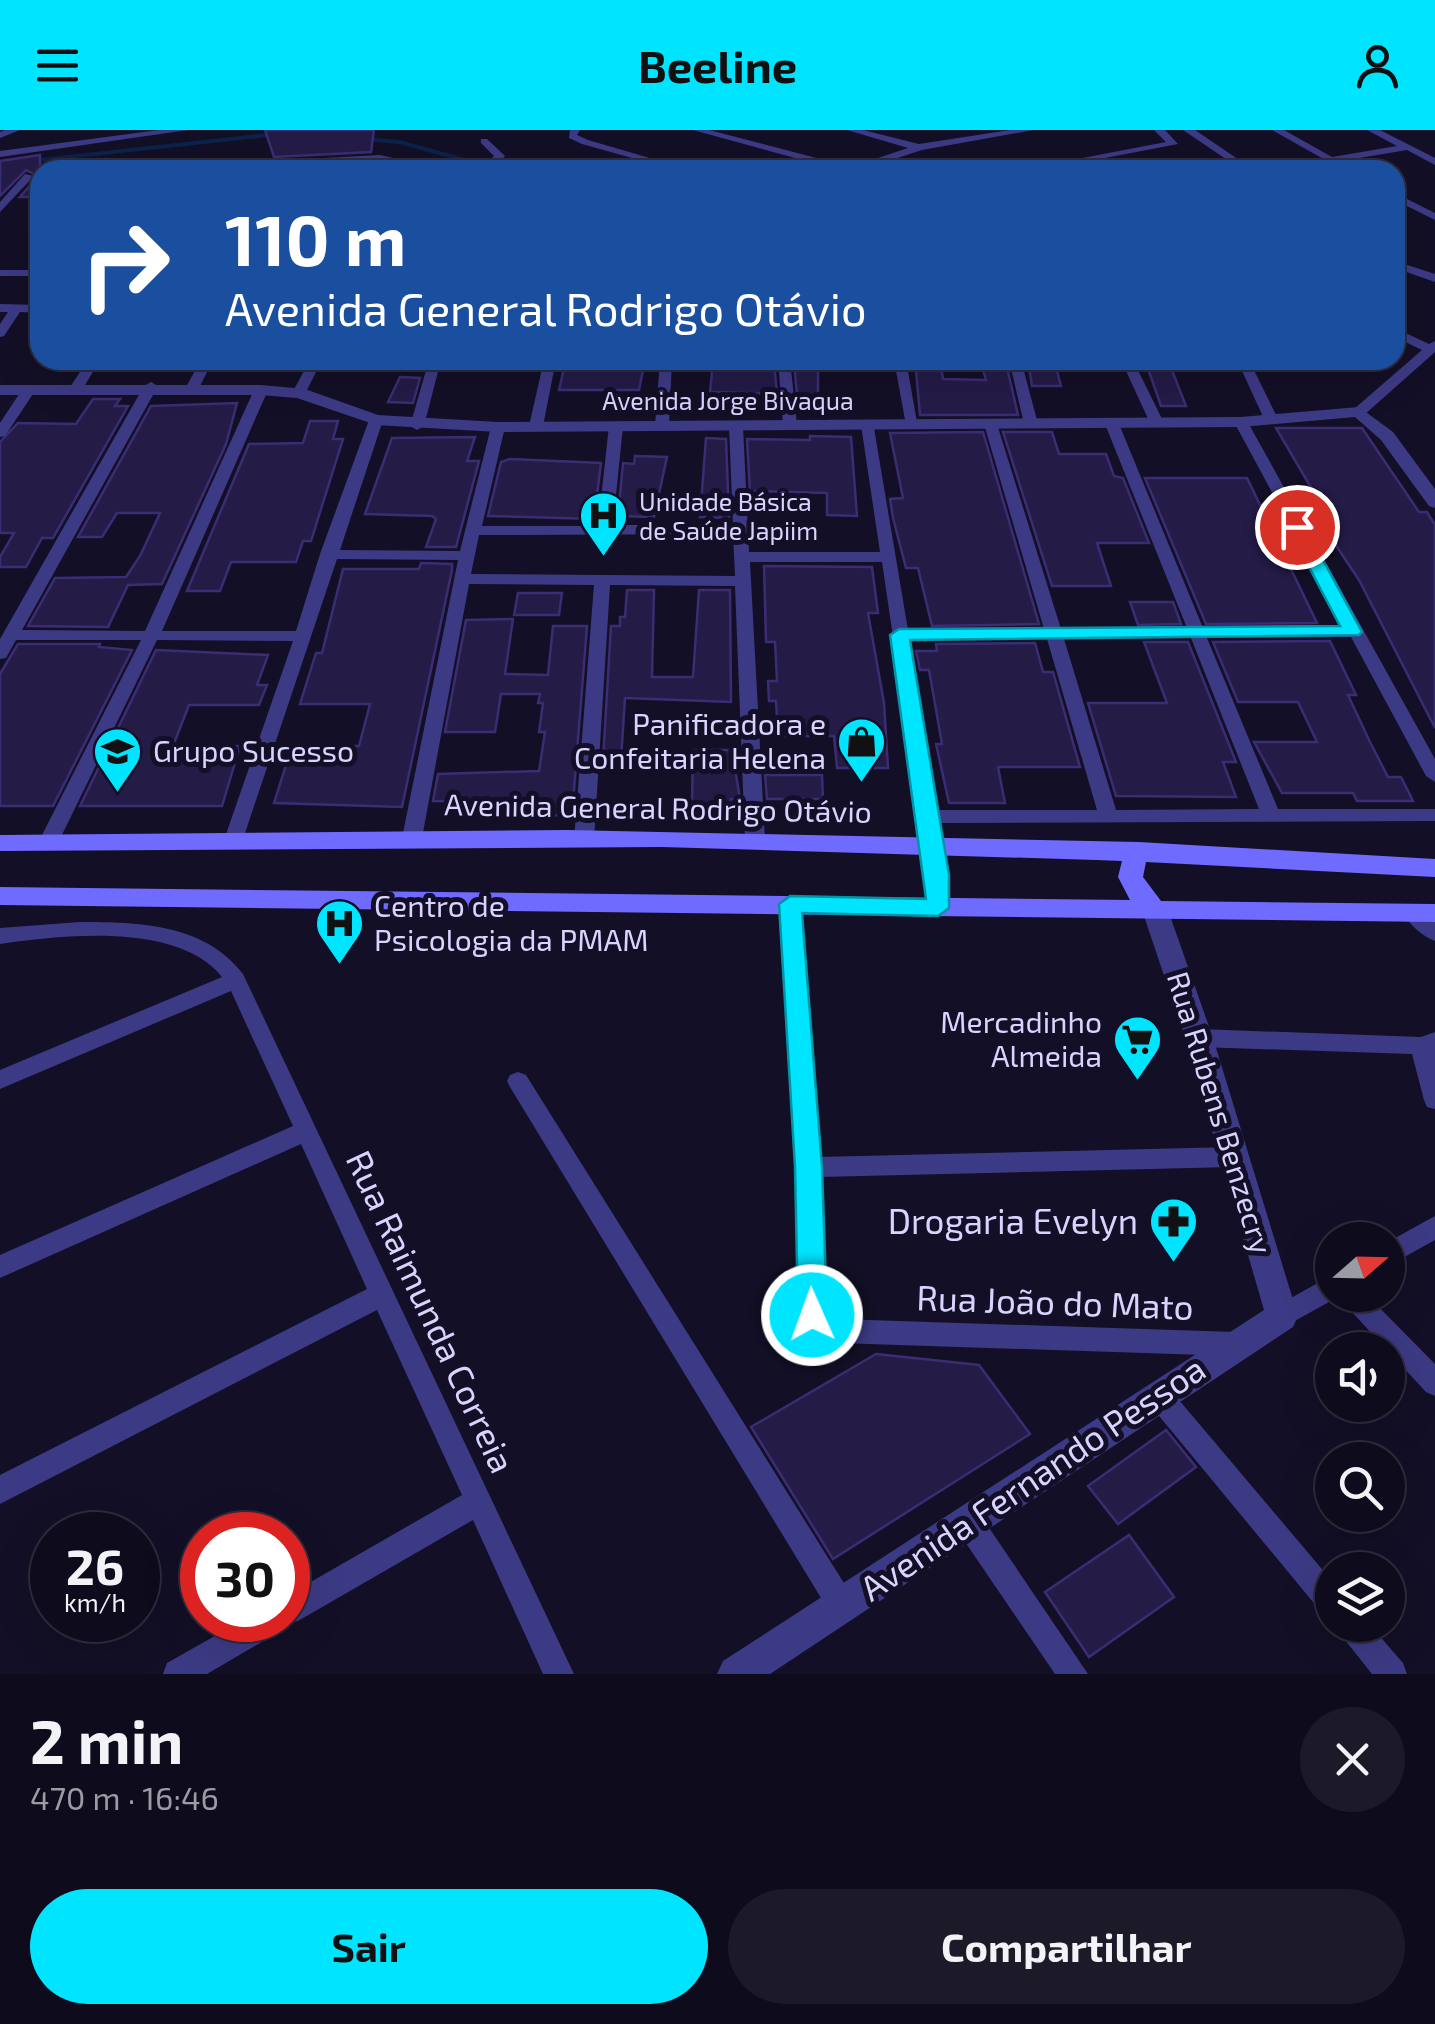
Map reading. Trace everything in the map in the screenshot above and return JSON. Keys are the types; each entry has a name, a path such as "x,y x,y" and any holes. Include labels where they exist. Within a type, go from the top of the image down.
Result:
{"main road":[{"name":"Avenida General Rodrigo Otávio","path":"0,843 412,838 756,840 1138,851 1435,868"},
{"path":"1138,851 1128,880 1134,892 1155,910"},
{"path":"0,896 1424,913"}],"street":[{"path":"0,134 15,130"},
{"path":"53,146 122,130"},
{"path":"0,154 184,130"},
{"path":"575,130 572,136 650,160"},
{"path":"698,130 813,160"},
{"path":"852,130 920,147"},
{"path":"947,142 958,130"},
{"path":"881,160 920,147 1029,130"},
{"path":"1081,160 1172,144 1158,130"},
{"path":"1188,130 1233,160"},
{"path":"1276,130 1330,160 1408,147"},
{"path":"1372,130 1435,162"},
{"path":"484,141 500,156 496,160"},
{"path":"343,160 390,160"},
{"path":"15,178 30,176"},
{"path":"0,208 30,181"},
{"path":"1405,202 1435,218"},
{"path":"1405,267 1435,278"},
{"path":"0,274 30,274"},
{"path":"0,308 30,308"},
{"path":"0,333 16,308"},
{"path":"1405,336 1432,347 1358,412 1387,436 1435,502"},
{"path":"77,386 87,370"},
{"path":"193,387 202,370"},
{"path":"299,393 311,370"},
{"path":"417,426 432,370"},
{"path":"536,426 548,370"},
{"path":"662,426 665,370"},
{"path":"785,370 790,425"},
{"path":"902,370 914,425"},
{"path":"1016,370 1030,424"},
{"path":"1132,370 1157,424"},
{"path":"1248,370 1272,422"},
{"path":"0,654 152,386"},
{"name":"Avenida Jorge Bivaqua","path":"0,390 152,386 299,393 376,420 417,426 1157,424 1272,422 1358,412"},
{"path":"0,433 30,388"},
{"path":"48,843 152,636 261,390"},
{"path":"234,840 376,420"},
{"path":"1241,422 1352,632 1435,776"},
{"path":"990,424 1108,815"},
{"path":"1112,424 1271,815"},
{"path":"868,425 885,556 934,846 938,908"},
{"path":"605,530 616,426"},
{"path":"736,426 756,840"},
{"path":"412,838 463,579 498,427"},
{"path":"474,531 742,529"},
{"path":"328,554 468,556"},
{"path":"740,557 885,556"},
{"path":"463,579 741,581"},
{"path":"584,840 602,581"},
{"path":"0,608 24,607"},
{"path":"899,635 1352,632"},
{"path":"11,635 302,636"},
{"path":"928,817 1435,815"},
{"name":"Rua João do Mato","path":"790,904 809,1167 812,1315 826,1330 1235,1344"},
{"name":"Rua Rubens Benzecry","path":"1155,910 1199,1038 1282,1316"},
{"path":"1424,913 1435,932"},
{"path":"0,936 96,930 174,939 215,956 236,980 0,1080"},
{"name":"Rua Raimunda Correia","path":"236,980 560,1674"},
{"path":"1199,1038 1428,1043 1435,1100"},
{"path":"518,1081 842,1606"},
{"path":"0,1267 308,1130"},
{"path":"809,1167 1232,1157"},
{"path":"1405,1245 1435,1227"},
{"path":"0,1490 383,1294"},
{"name":"Avenida Fernando Pessoa","path":"748,1671 1235,1344 1315,1297"},
{"path":"1366,1312 1435,1383"},
{"path":"1159,1396 1315,1583"},
{"path":"310,1598 479,1501"},
{"path":"968,1523 1073,1674"},
{"path":"178,1674 234,1642"},
{"path":"1365,1642 1392,1674"}],"building":[{"path":"265,130 374,130 371,152 274,157"},
{"path":"40,155 40,160 30,160 30,172 26,170 0,196 0,161"},
{"path":"564,370 643,370 639,390 559,390"},
{"path":"712,370 775,370 777,394 710,392"},
{"path":"795,370 818,370 818,395 797,394"},
{"path":"916,370 942,370 943,379 986,380 983,370 1008,370 1018,415 920,415"},
{"path":"1030,370 1057,370 1061,386 1032,386"},
{"path":"1148,370 1172,370 1186,406 1161,406"},
{"path":"400,377 420,378 413,403 388,402"},
{"path":"93,399 120,399 115,406 128,406 53,538 42,538 26,567 0,567 0,557 14,533 0,533 0,442 18,423 76,424"},
{"path":"237,403 226,444 162,584 128,585 108,627 28,626 55,578 126,577 140,556 160,513 117,513 102,537 78,537 151,406"},
{"path":"310,421 338,421 333,439 343,439 311,541 303,541 296,562 231,562 220,591 187,591 249,444 303,443"},
{"path":"1276,428 1362,428 1419,512 1427,512 1435,525 1435,728 1359,580 1325,529 1316,529 1298,496 1316,496"},
{"path":"983,432 1039,624 932,626 918,568 906,568 893,518 890,499 903,498 890,433"},
{"path":"1003,432 1052,432 1059,454 1106,454 1114,476 1123,478 1149,543 1097,543 1111,586 1052,586"},
{"path":"810,436 851,437 857,516 827,515 827,493 750,491 747,439 810,440"},
{"path":"475,437 467,461 479,461 456,547 426,547 436,519 432,516 365,514 392,438"},
{"path":"706,438 726,439 729,518 700,517"},
{"path":"635,456 667,457 654,517 618,516 623,463 634,464"},
{"path":"510,459 601,463 594,519 488,516 501,462"},
{"path":"1145,478 1247,478 1317,623 1206,624"},
{"path":"421,563 452,564 452,570 402,807 274,803 292,746 359,746 370,704 300,704 316,653 322,653 343,569 419,569"},
{"path":"764,566 872,567 878,613 868,613 884,703 888,768 837,768 834,736 778,736 776,701 769,701 768,681 777,681 775,642 766,642"},
{"path":"627,590 654,590 652,677 693,677 699,590 730,590 731,702 625,698 621,760 603,760 611,626 620,626 620,617 625,617"},
{"path":"518,593 562,593 559,615 514,615"},
{"path":"1130,602 1173,602 1181,624 1138,625"},
{"path":"513,619 505,674 548,675 553,626 587,626 572,815 500,817 503,802 433,801 438,774 539,771 545,732 539,732 543,703 538,703 540,694 501,694 495,732 445,732 466,620"},
{"path":"1330,641 1356,695 1348,695 1388,777 1401,777 1413,801 1357,801 1353,793 1282,793 1254,742 1317,742 1298,702 1238,702 1213,642"},
{"path":"1144,642 1188,642 1236,762 1223,762 1236,797 1116,796 1088,703 1167,703"},
{"path":"1035,643 1043,672 1053,672 1080,767 998,767 1005,803 949,803 936,744 942,744 929,670 920,670 916,651 937,651 936,644"},
{"path":"18,644 100,644 99,647 132,650 53,806 0,806 0,674"},
{"path":"156,650 268,655 257,685 267,685 259,705 189,705 173,746 240,746 222,806 80,806"},
{"path":"693,750 732,750 740,799 731,799 731,804 692,804"},
{"path":"765,775 822,775 823,799 767,799"},
{"path":"876,1354 979,1365 1030,1434 833,1559 751,1427"},
{"path":"1166,1430 1196,1467 1118,1524 1088,1486"},
{"path":"1129,1535 1174,1597 1089,1657 1045,1592"}],"waterway":[{"path":"40,160 276,134"},
{"path":"364,139 399,142 465,160"}],"place":[{"name":"Unidade Básica de Saúde Japiim","path":"604,558"},
{"name":"Panificadora e Confeitaria Helena","path":"861,784"},
{"name":"Grupo Sucesso","path":"118,794"},
{"name":"Centro de Psicologia da PMAM","path":"339,966"},
{"name":"Mercadinho Almeida","path":"1137,1082"},
{"name":"Drogaria Evelyn","path":"1173,1264"}],"route":[{"path":"812,1315 809,1167 790,904 938,908 938,875 899,635 1352,632 1297,527"}]}
